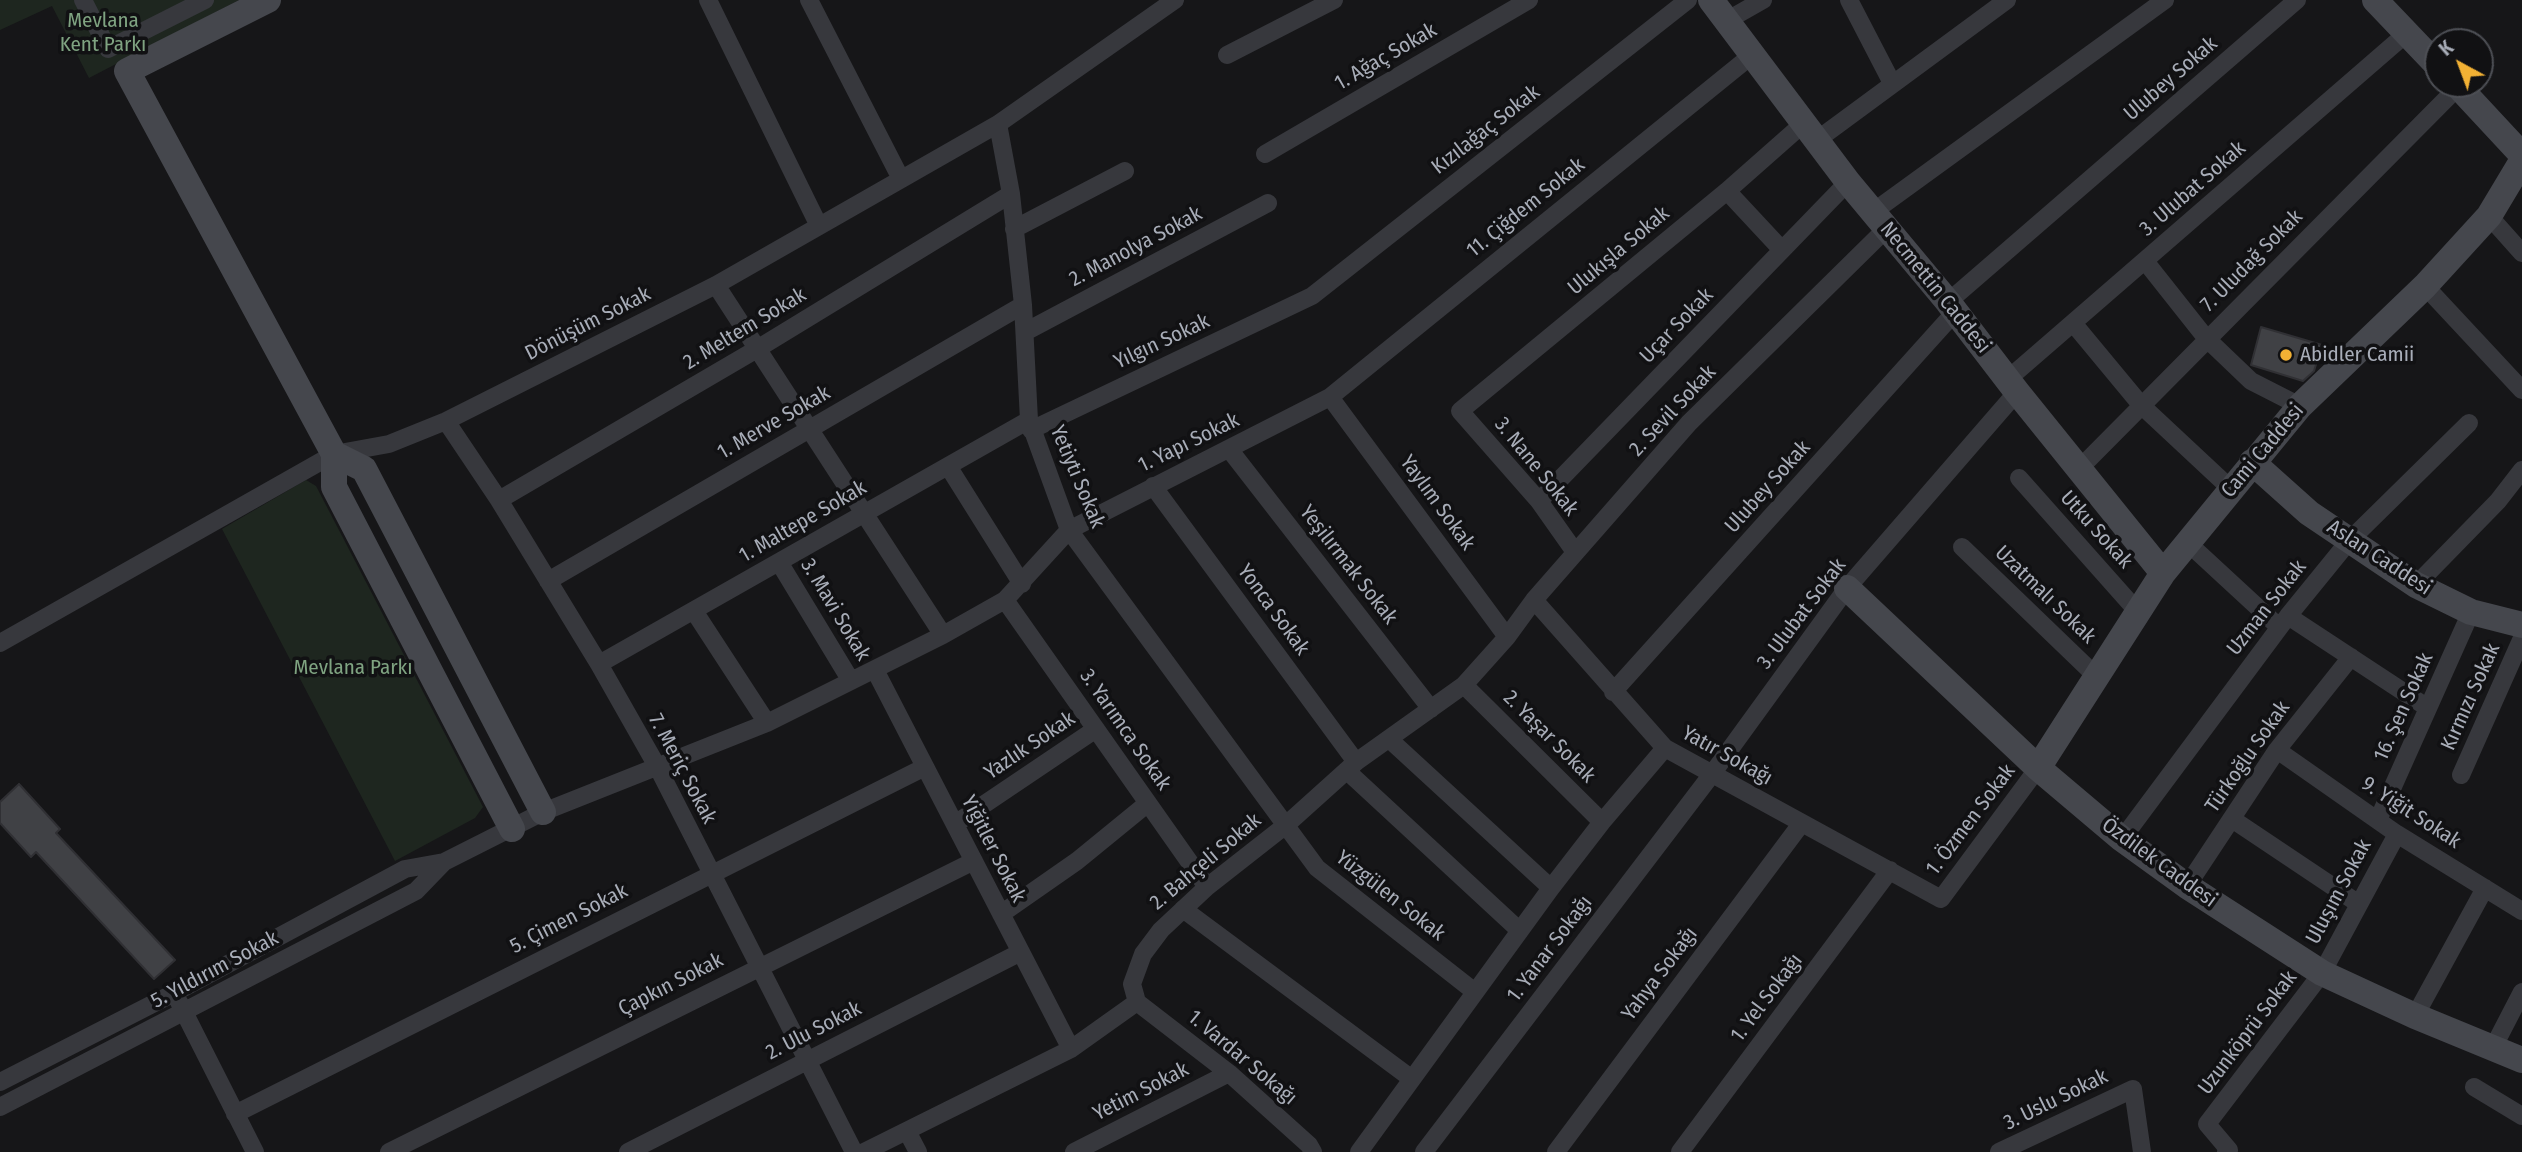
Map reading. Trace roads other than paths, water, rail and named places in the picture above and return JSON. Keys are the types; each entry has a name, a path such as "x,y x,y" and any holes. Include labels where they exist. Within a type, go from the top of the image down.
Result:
{"main road":[{"path":"268,0 127,71 334,454 334,487 512,829"},
{"path":"2375,0 2424,51"},
{"name":"Necmettin Caddesi","path":"1718,10 1848,182 1952,307 2163,573"},
{"path":"2469,98 2522,155"},
{"name":"Cami Caddesi","path":"2038,768 2163,573 2252,461 2300,406 2425,286 2489,216 2522,162"},
{"path":"334,454 364,469 543,813"},
{"name":"Aslan Caddesi","path":"2252,461 2309,513 2416,585 2471,612 2522,625"},
{"name":"Özdilek Caddesi","path":"1847,588 2038,768 2122,839 2187,886 2322,973 2522,1060"}],"street":[{"path":"83,0 108,49 205,0"},
{"path":"708,0 819,226"},
{"path":"810,0 901,179"},
{"name":"Dönüşüm Sokak","path":"0,643 334,454 389,444 446,421 716,285 998,124 1174,0"},
{"path":"1227,55 1334,0"},
{"name":"1. Ağaç Sokak","path":"1265,154 1529,0"},
{"name":"Kızılağaç Sokak","path":"1312,296 1688,0"},
{"path":"1718,10 1763,0"},
{"path":"1849,0 1892,83"},
{"name":"Ulukışla Sokak","path":"1460,411 1727,191 1811,132 1892,83 2007,0"},
{"name":"2. Sevil Sokak","path":"1507,637 1534,600 1689,423 1879,221 2165,0"},
{"name":"Ulubey Sokak","path":"1613,692 1952,307 2297,0"},
{"name":"3. Ulubat Sokak","path":"1712,774 1847,588 2013,386 2073,323 2407,33"},
{"name":"11. Çiğdem Sokak","path":"1330,397 1752,55"},
{"name":"7. Uludağ Sokak","path":"2079,469 2444,98"},
{"name":"Yetiyti Sokak","path":"998,124 1012,194 1023,305 1030,425 1069,530 1286,825"},
{"path":"1014,229 1125,172"},
{"name":"Uçar Sokak","path":"1539,501 1848,182"},
{"path":"1727,191 1782,250"},
{"name":"2. Meltem Sokak","path":"499,500 757,349 1012,194"},
{"name":"2. Manolya Sokak","path":"1025,332 1268,203"},
{"path":"2489,216 2522,253"},
{"path":"2145,261 2206,338 2251,381 2300,406"},
{"path":"716,285 943,635"},
{"path":"2425,286 2522,390"},
{"name":"Yılgın Sokak","path":"1030,425 1312,296"},
{"name":"1. Merve Sokak","path":"548,581 1023,305"},
{"path":"2073,323 2141,405 2231,489"},
{"name":"1. Yapı Sokak","path":"1069,530 1330,397"},
{"name":"Yaylım Sokak","path":"1330,397 1507,637"},
{"name":"3. Nane Sokak","path":"1460,411 1539,501 1575,552"},
{"name":"7. Meriç Sokak","path":"446,421 499,500 599,664 657,768 855,1152"},
{"name":"Uzman Sokak","path":"2122,839 2283,622 2349,541 2469,423"},
{"name":"1. Maltepe Sokak","path":"599,664 948,466 1030,425"},
{"name":"Yeşilırmak Sokak","path":"1229,449 1431,709"},
{"path":"948,466 1022,584"},
{"path":"2416,585 2498,501 2522,470"},
{"name":"Utku Sokak","path":"2019,478 2138,612"},
{"name":"Yonca Sokak","path":"1153,486 1352,767 1520,931"},
{"name":"5. Yıldırım Sokak","path":"0,1082 174,993 405,869 444,862 543,813 767,723 943,635 1005,600 1069,530"},
{"path":"2188,543 2283,622 2351,657 2428,708"},
{"name":"Uzatmalı Sokak","path":"1962,547 2097,677"},
{"name":"3. Mavi Sokak","path":"779,562 851,681"},
{"name":"3. Yarımca Sokak","path":"1005,600 1208,887"},
{"name":"Yatır Sokağı","path":"1534,600 1665,748 1941,899"},
{"path":"694,611 767,723"},
{"name":"16. Şen Sokak","path":"2378,820 2471,612"},
{"name":"2. Bahçeli Sokak","path":"1137,1002 1132,984 1143,954 1161,930 1208,887 1286,825 1352,767 1464,685 1507,637"},
{"name":"Kırmızı Sokak","path":"2461,775 2522,638"},
{"name":"Türkoğlu Sokak","path":"2187,886 2277,750 2351,657"},
{"name":"Yiğitler Sokak","path":"875,670 1071,1049"},
{"name":"2. Yaşar Sokak","path":"1464,685 1602,822"},
{"name":"Yazlık Sokak","path":"955,824 1096,729"},
{"path":"1389,739 1552,888"},
{"path":"1359,1152 1552,888 1602,822 1665,748"},
{"name":"9. Yiğit Sokak","path":"2277,750 2397,834 2522,911"},
{"name":"5. Çimen Sokak","path":"235,1114 925,767"},
{"name":"1. Özmen Sokak","path":"1941,899 2038,768"},
{"name":"1. Yanar Sokağı","path":"1424,1152 1712,774"},
{"path":"1002,914 1077,860 1148,803"},
{"path":"2232,819 2359,904"},
{"name":"Yahya Sokağı","path":"1556,1152 1801,824"},
{"name":"Yüzgülen Sokak","path":"1286,825 1317,868 1475,992"},
{"name":"Uluşım Sokak","path":"2322,973 2397,834"},
{"name":"Çapkın Sokak","path":"388,1152 974,861"},
{"name":"5. Yıldırım Sokak","path":"0,1107 416,891 444,862"},
{"name":"1. Yel Sokağı","path":"1680,1152 1890,870"},
{"path":"2416,1016 2485,888"},
{"path":"1183,909 1412,1079"},
{"name":"2. Ulu Sokak","path":"628,1152 1021,952"},
{"name":"Uzunköprü Sokak","path":"2226,1152 2229,1150 2207,1124 2322,973"},
{"path":"2493,1048 2522,992"},
{"path":"174,993 255,1152"},
{"path":"864,1152 1071,1049 1137,1002"},
{"name":"1. Vardar Sokağı","path":"1137,1002 1229,1073 1305,1150"},
{"name":"Yetim Sokak","path":"1074,1152 1229,1073"},
{"path":"2474,1087 2522,1116"},
{"name":"3. Uslu Sokak","path":"1999,1152 2133,1088 2142,1152"},
{"path":"907,1131 918,1152"}],"place":[{"name":"Abidler Camii","path":"2286,355"}],"park label":[{"name":"Mevlana Kent Parkı","path":"103,33"},
{"name":"Mevlana Parkı","path":"353,668"}]}
